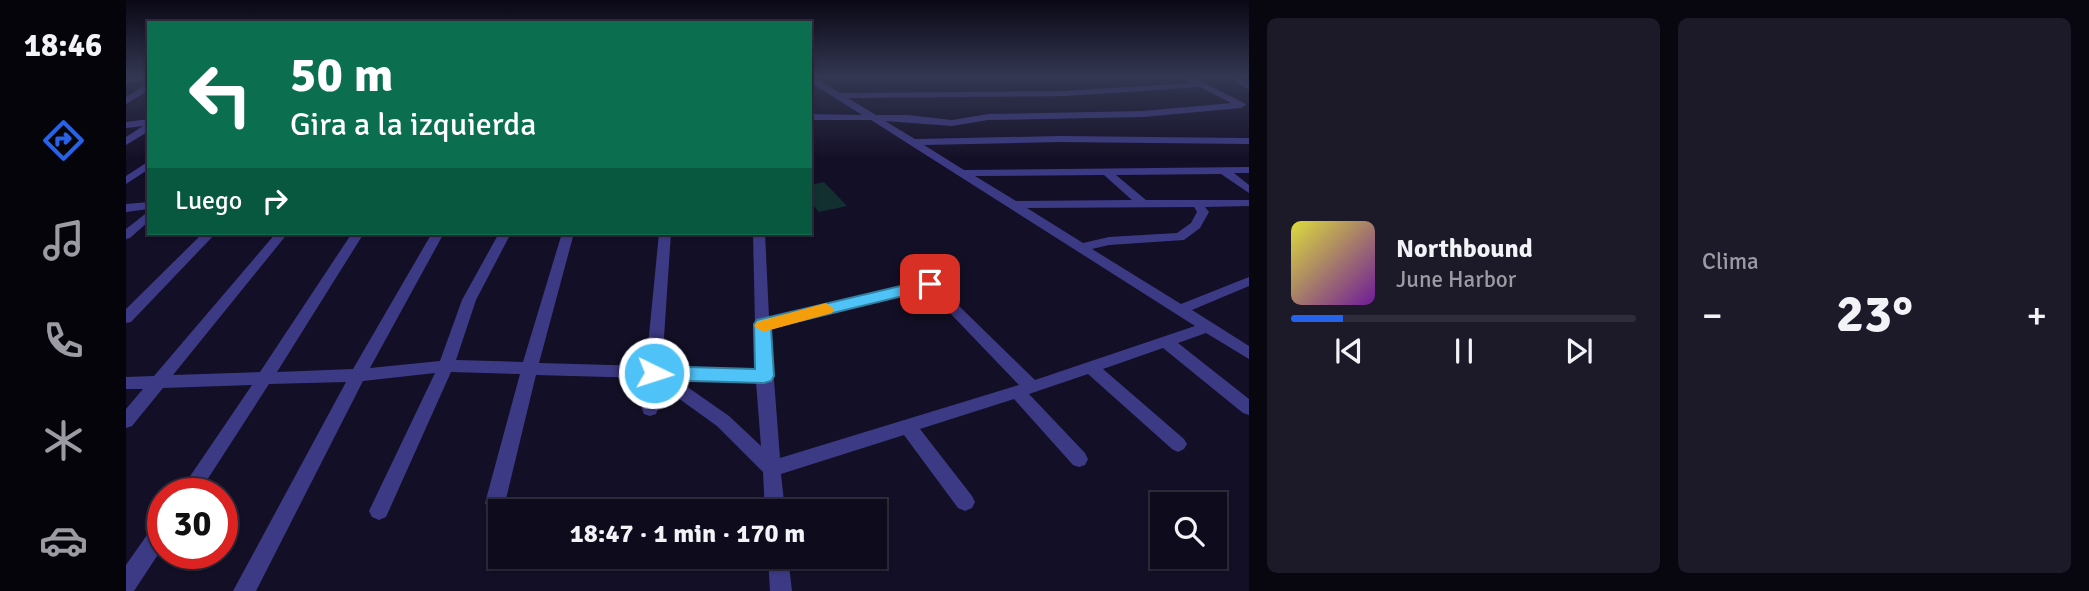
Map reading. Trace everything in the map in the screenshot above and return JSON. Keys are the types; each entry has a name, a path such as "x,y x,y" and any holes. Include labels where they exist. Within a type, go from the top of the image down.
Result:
{"street":[{"path":"854,105 1249,353"},
{"path":"812,117 871,117 952,123 988,117 1143,114 1245,107"},
{"path":"126,125 147,124"},
{"path":"126,142 147,126"},
{"path":"911,142 1059,139 1249,141"},
{"path":"126,181 147,165"},
{"path":"1222,169 1249,190"},
{"path":"960,173 1249,170"},
{"path":"1107,172 1142,203"},
{"path":"1079,248 1110,241 1180,237 1196,225 1203,212 1197,203"},
{"path":"1013,205 1249,203"},
{"path":"126,208 147,205"},
{"path":"126,236 147,217"},
{"path":"126,318 208,235"},
{"path":"126,421 280,235"},
{"path":"198,478 357,235"},
{"path":"244,591 358,374 437,235"},
{"path":"379,511 446,366 469,300 504,235"},
{"path":"496,499 567,235"},
{"path":"650,409 665,235"},
{"path":"759,235 764,376 774,499"},
{"path":"1181,309 1249,281"},
{"path":"763,324 930,284"},
{"path":"953,308 1025,389 1079,459"},
{"path":"772,469 1025,389 1209,327"},
{"path":"1166,342 1249,408"},
{"path":"126,383 358,374 446,366 764,376"},
{"path":"1090,367 1178,444"},
{"path":"654,373 723,421 772,469"},
{"path":"907,426 965,502"},
{"path":"126,583 147,552"},
{"path":"779,569 781,591"}],"green space":[{"path":"824,182 847,206 819,212 812,204 812,185"}],"slow traffic":[{"path":"763,326 826,309"}],"route":[{"path":"654,373 764,376 763,324 930,284"}]}
